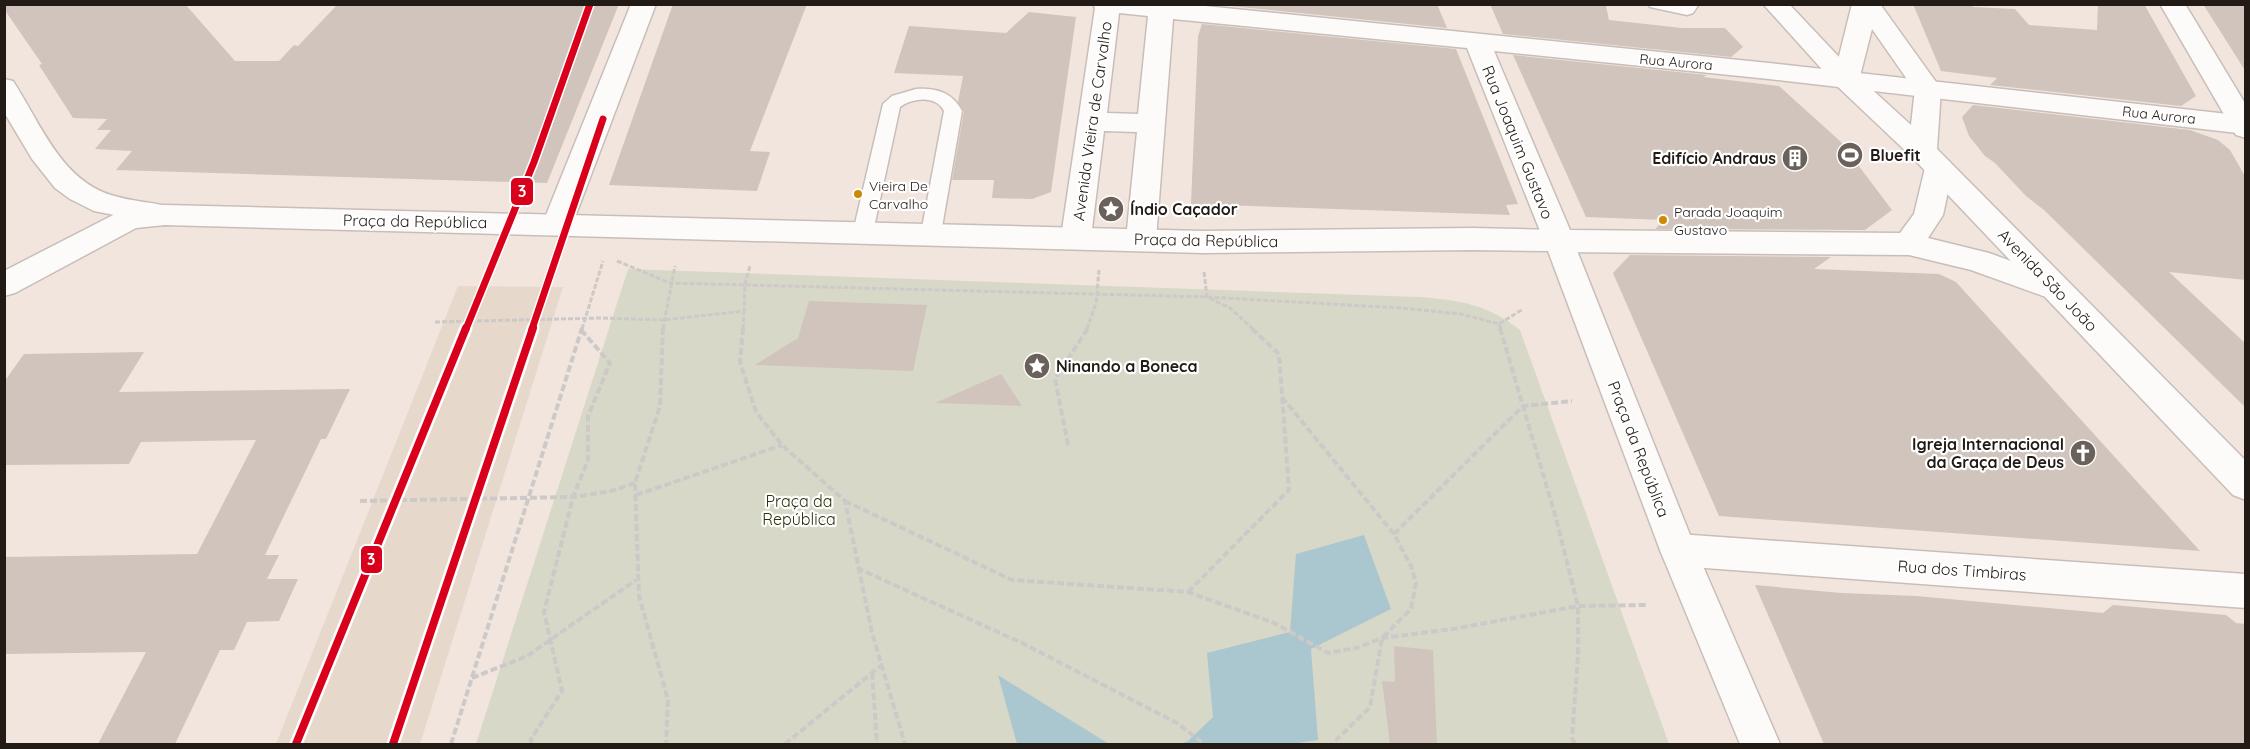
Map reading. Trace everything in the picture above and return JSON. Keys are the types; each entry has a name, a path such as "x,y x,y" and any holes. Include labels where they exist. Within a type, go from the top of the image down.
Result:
{"street":[{"path":"557,225 644,4"},
{"name":"Avenida São João","path":"1775,4 1846,80 1931,160 2246,485"},
{"path":"1846,80 1866,4"},
{"path":"1866,4 1928,89 1931,160 1928,215 1909,244"},
{"path":"2172,4 2245,126"},
{"name":"Rua Aurora","path":"1107,5 1162,7 1928,89 2245,126"},
{"name":"Avenida Vieira de Carvalho","path":"1076,237 1107,5"},
{"path":"1141,239 1162,7"},
{"name":"Rua Joaquim Gustavo","path":"1478,42 1559,241"},
{"path":"4,87 51,166 75,189 98,201 165,215"},
{"path":"1091,122 1150,123"},
{"name":"Praça da República","path":"4,285 131,218 165,215 931,233 1203,242 1472,239 1559,241 1678,550 1760,744"},
{"path":"1559,241 1909,244 1978,261 2057,290"},
{"name":"Rua dos Timbiras","path":"1678,550 2246,591"}],"lane":[{"path":"1656,4 1687,10 1691,4"},
{"path":"863,232 892,104 900,96 924,95 945,98 951,104 953,111 931,233"}],"path":[{"path":"451,744 603,261"},
{"path":"617,261 670,283 1207,297 1411,309 1461,314 1499,324 1523,309"},
{"path":"666,744 669,700 636,580 635,483 660,406 663,320 675,266"},
{"path":"750,266 745,284 740,362 756,412 782,445 845,501 1012,580 1188,591 1274,623 1328,652 1357,648 1382,638 1453,629 1578,606 1646,605"},
{"path":"1068,445 1055,379 1087,334 1099,294 1099,270"},
{"path":"1204,272 1207,297"},
{"path":"1188,591 1289,490 1279,354 1230,308 1207,297"},
{"path":"435,322 585,318 663,320 744,311"},
{"path":"1499,324 1556,518 1578,606 1578,656 1572,738 1575,744"},
{"path":"531,744 531,739 562,691 544,612 573,498 588,460 588,416 610,363 582,331"},
{"path":"1282,397 1394,534 1412,566 1416,583 1411,609 1382,638 1370,707 1332,744"},
{"path":"1394,534 1523,406 1572,401"},
{"path":"636,495 782,445"},
{"path":"360,501 573,498 611,491 635,483"},
{"path":"845,501 872,633 905,744"},
{"path":"857,568 1022,643 1177,723 1204,744"},
{"path":"472,678 527,656 636,580"},
{"path":"787,744 883,664"},
{"path":"872,673 877,744"}],"shaded area":[{"path":"458,286 563,287 420,744 276,744"}],"green space":[{"name":"Praça da República","path":"628,269 1419,297 1460,302 1496,314 1520,330 1669,744 476,744"}],"water":[{"path":"1364,535 1391,609 1311,649 1318,740 1290,744 1180,744 1188,741 1213,717 1207,653 1290,632 1296,554"},
{"path":"998,675 1109,744 1017,744"}],"building":[{"path":"4,4 185,4 235,61 279,61 294,45 298,46 338,4 619,4 547,183 116,170 132,151 95,149 111,130 97,130 107,119 73,118 39,65 42,64 4,9"},
{"path":"673,4 807,4 750,151 770,152 757,191 609,185"},
{"path":"1212,4 1437,4 1447,28"},
{"path":"1490,4 1606,6 1609,20 1682,28 1725,28 1743,47 1731,57 1503,34"},
{"path":"1913,4 1971,4 1973,7 2015,9 2029,25 2097,30 2098,4 2144,4 2196,96 2181,106 1990,85 1997,78 1941,71"},
{"path":"2203,4 2246,4 2246,72"},
{"path":"1029,12 1076,17 1051,192 1032,199 992,198 994,180 952,180 964,111 958,102 963,76 894,73 909,26 1006,33"},
{"path":"1202,24 1456,49 1518,204 1506,205 1510,215 1191,204 1198,36"},
{"path":"1513,55 1707,75 1703,77 1779,86 1840,141 1892,210 1865,230 1655,229 1664,220 1586,217"},
{"path":"1973,105 2190,130 2218,140 2230,150 2246,178 2246,280 2169,272 2246,344 2246,408 2044,210 2026,196 1995,163 1985,156 1969,136 1962,117"},
{"path":"1630,255 1831,257 1814,269 1939,274 1956,282 2200,551 1719,516 1613,273"},
{"path":"809,301 927,305 913,371 755,365 798,338"},
{"path":"144,352 119,392 350,389 326,439 321,439 265,555 279,555 267,579 298,579 279,621 247,622 234,650 220,650 175,744 98,744 146,652 4,654 4,557 197,554 256,440 141,442 129,464 4,465 4,382 24,354"},
{"path":"1001,374 1022,406 935,403"},
{"path":"1755,585 1841,593 1916,596 2103,613 2113,605 2226,615 2236,623 2246,624 2246,744 1824,744"},
{"path":"1394,646 1433,650 1437,744 1390,744 1382,681 1395,682"}],"transit line":[{"name":"3","path":"296,744 534,162 590,4"},
{"name":"3","path":"393,744 603,119"}],"place":[{"name":"Bluefit","path":"1850,155"},
{"name":"Edifício Andraus","path":"1795,158"},
{"name":"Vieira De Carvalho","path":"858,194"},
{"name":"Índio Caçador","path":"1111,209"},
{"name":"Parada Joaquim Gustavo","path":"1663,220"},
{"name":"Ninando a Boneca","path":"1037,366"},
{"name":"Igreja Internacional da Graça de Deus","path":"2083,453"}]}
